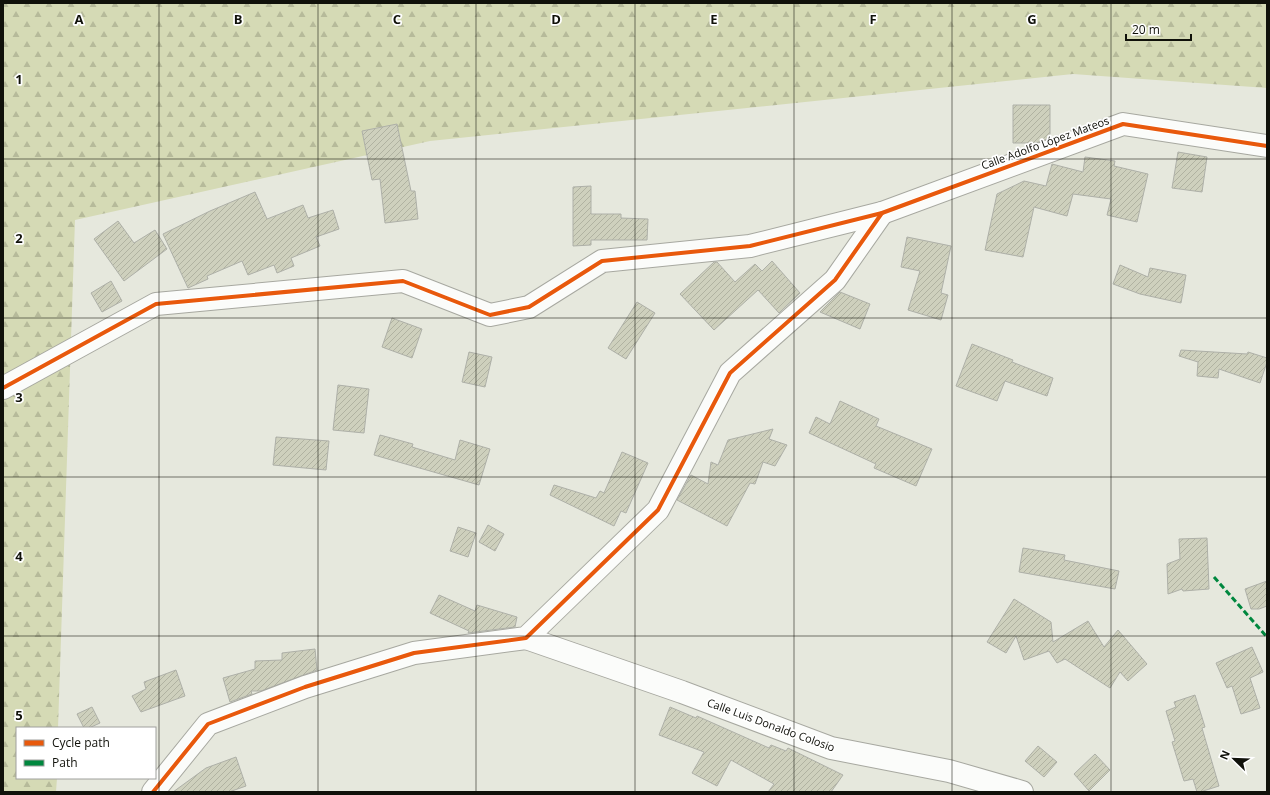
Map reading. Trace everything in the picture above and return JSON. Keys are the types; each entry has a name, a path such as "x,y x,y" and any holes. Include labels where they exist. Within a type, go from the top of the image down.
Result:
{"street":[{"name":"Calle Adolfo López Mateos","path":"3,388 156,304 403,281 490,315 529,307 602,261 750,246 882,213 1123,124 1267,146"},
{"path":"153,792 208,724 305,687 414,653 526,638 658,510 730,373 835,280 882,213"},
{"name":"Calle Luis Donaldo Colosio","path":"526,638 682,692 831,748 949,771 1022,792"}],"green space":[{"path":"3,3 1267,3 1267,88 1073,74 430,141 75,220 58,727 16,727 16,779 57,779 56,792 3,792"}],"building":[{"path":"1013,105 1050,105 1050,138 1036,143 1013,143"},
{"path":"397,124 411,191 415,191 418,219 385,223 380,179 372,180 362,131"},
{"path":"1178,152 1207,157 1202,192 1172,188"},
{"path":"1085,157 1115,161 1114,166 1148,174 1137,222 1107,215 1111,199 1073,194 1067,216 1034,207 1023,257 985,250 997,194 1024,181 1046,186 1052,164 1083,172"},
{"path":"591,186 591,214 621,214 621,218 648,219 647,240 591,240 591,245 573,246 573,187"},
{"path":"255,192 267,219 303,205 308,218 333,210 339,229 316,237 320,246 291,258 294,266 277,273 274,265 248,275 242,261 207,276 208,279 188,288 163,234 210,211"},
{"path":"118,221 134,243 155,230 167,249 124,281 94,239"},
{"path":"907,237 951,246 941,293 948,295 941,320 908,310 920,271 901,267"},
{"path":"772,261 800,293 779,313 758,290 714,330 680,294 714,262 717,262 735,282 755,264 762,271"},
{"path":"1120,265 1148,277 1150,268 1186,275 1181,303 1140,294 1113,284"},
{"path":"111,281 122,301 102,312 91,293"},
{"path":"840,292 870,304 860,329 820,312"},
{"path":"637,302 655,313 626,359 608,348"},
{"path":"392,318 422,329 412,358 382,347"},
{"path":"972,344 1053,378 1047,396 1005,381 997,401 956,386"},
{"path":"1181,350 1247,354 1248,352 1267,358 1267,362 1260,383 1219,369 1218,378 1197,376 1198,362 1179,356"},
{"path":"469,352 492,357 485,387 462,382"},
{"path":"338,385 369,389 364,433 333,430"},
{"path":"840,401 879,419 876,426 932,449 916,486 874,468 876,464 809,433 816,417 830,424"},
{"path":"773,429 769,439 787,445 775,466 763,462 755,484 750,483 727,526 677,500 691,475 708,484 711,462 718,465 728,440"},
{"path":"380,435 413,444 412,447 455,460 460,440 490,449 479,485 374,455"},
{"path":"276,437 329,441 326,470 273,465"},
{"path":"622,452 648,463 626,513 621,511 614,526 550,495 554,485 596,498 600,491 604,493"},
{"path":"488,525 504,534 495,551 479,542"},
{"path":"458,527 476,533 468,557 450,551"},
{"path":"1207,538 1209,589 1183,591 1182,589 1168,594 1167,564 1180,559 1179,539"},
{"path":"1023,548 1065,555 1064,560 1119,571 1115,589 1019,572"},
{"path":"1267,581 1267,606 1259,609 1251,609 1245,589"},
{"path":"439,595 475,611 477,605 517,617 515,627 468,633 469,631 430,613"},
{"path":"1014,599 1051,622 1053,642 1088,621 1104,647 1118,630 1147,664 1128,681 1120,672 1110,688 1065,659 1057,663 1049,651 1024,660 1016,636 1006,653 987,642"},
{"path":"1252,647 1263,672 1250,678 1260,708 1241,714 1232,686 1227,688 1216,663"},
{"path":"315,649 317,670 261,691 251,691 252,694 230,702 223,678 255,669 255,661 282,660 282,653"},
{"path":"176,670 185,696 141,712 132,696 146,689 144,682"},
{"path":"1195,695 1205,727 1202,728 1219,786 1200,792 1197,792 1193,779 1184,781 1172,742 1175,741 1166,711 1176,707 1174,702"},
{"path":"92,707 100,723 91,727 84,727 77,714"},
{"path":"670,707 696,718 697,716 769,748 771,745 786,751 788,748 843,775 831,792 768,792 774,784 731,760 717,786 692,773 704,752 659,735"},
{"path":"1038,746 1057,762 1044,777 1025,761"},
{"path":"1095,754 1110,770 1089,791 1074,774"},
{"path":"236,757 246,786 229,792 173,792 206,768"}],"marked path":[{"path":"1214,577 1267,637"}],"cycle path":[{"path":"3,388 156,304 403,281 490,315 529,307 602,261 750,246 882,213 1123,124 1267,146"},
{"path":"153,792 208,724 305,687 414,653 526,638 658,510 730,373 835,280 882,213"}]}
